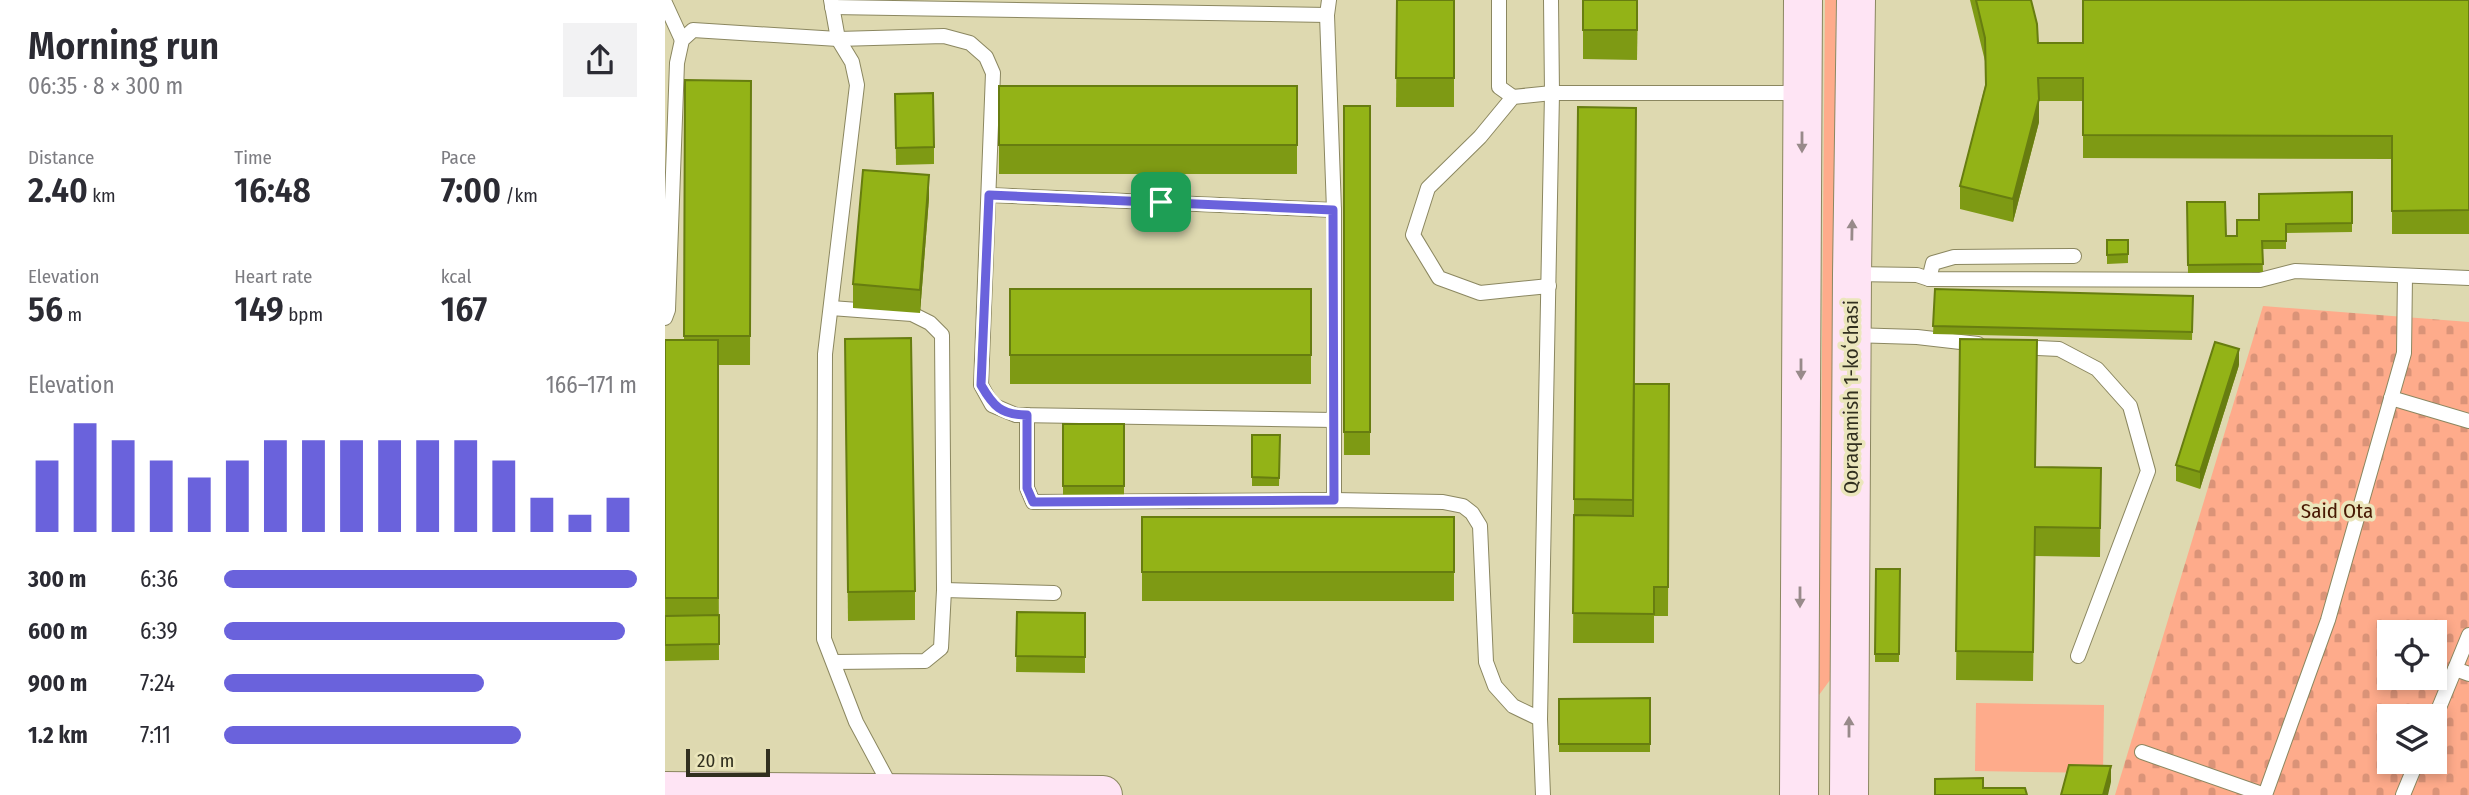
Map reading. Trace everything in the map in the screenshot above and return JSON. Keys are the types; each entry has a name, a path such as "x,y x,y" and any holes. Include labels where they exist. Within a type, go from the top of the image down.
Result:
{"main road":[{"path":"1799,795 1803,0"},
{"name":"Qoraqamish 1-koʻchasi","path":"1849,795 1856,0"},
{"path":"665,791 1103,795"}],"lane":[{"path":"1499,0 1499,87 1513,97 1552,93 1803,93"},
{"path":"1543,795 1541,719 1552,93 1551,0"},
{"path":"665,3 682,40"},
{"path":"895,794 856,722 824,639 825,354 857,85 852,62 838,39 832,4 1328,7 1333,210 1334,500"},
{"path":"665,318 668,310 670,182 677,63 682,40 692,30 838,39 944,36 971,43 986,57 993,73 981,385 992,405 1016,415 1334,420"},
{"path":"1513,97 1480,137 1428,188 1413,235 1440,278 1480,293 1549,286"},
{"path":"989,195 1333,210"},
{"path":"1929,279 1933,262 1954,257 2074,256"},
{"path":"1852,274 1917,275 1929,279 2260,280 2295,271 2469,278"},
{"path":"2141,752 2265,795 2328,620 2404,353 2405,276"},
{"path":"831,308 912,314 930,323 942,335 944,590 941,648 925,661 834,662"},
{"path":"1851,335 1917,337 1956,343 2059,349 2097,369 2130,406 2148,471 2078,656"},
{"path":"2391,398 2469,421"},
{"path":"1027,415 1027,488 1033,502 1334,500 1443,502 1464,506 1480,526 1486,662 1495,686 1513,706 1541,719"},
{"path":"944,590 1054,593"},
{"path":"2443,704 2462,671 2469,635"},
{"path":"2403,795 2412,774"}],"green space":[{"path":"1825,0 1836,0 1830,680 1819,695"},
{"name":"Said Ota","path":"2263,306 2469,322 2469,795 2115,795"},
{"path":"1976,703 2104,705 2103,773 1975,771"}],"building":[{"path":"1397,0 1454,0 1454,78 1396,78"},
{"path":"1583,0 1637,0 1637,30 1583,30"},
{"path":"1976,0 2031,0 2038,43 2083,43 2083,0 2469,0 2469,210 2392,211 2392,136 2083,135 2083,78 2038,78 2039,99 2013,199 1960,186 1986,85 1985,38"},
{"path":"685,80 751,81 750,336 684,336"},
{"path":"999,86 1297,86 1297,145 999,145"},
{"path":"933,93 934,147 896,148 895,94"},
{"path":"1344,106 1370,106 1370,432 1344,432"},
{"path":"1578,107 1636,108 1633,500 1574,499"},
{"path":"863,170 929,175 920,290 853,284"},
{"path":"2352,192 2352,223 2286,224 2286,241 2262,241 2263,264 2188,265 2187,202 2225,202 2226,236 2237,236 2237,220 2259,220 2259,194"},
{"path":"2107,240 2128,240 2128,254 2107,255"},
{"path":"1010,289 1311,289 1311,355 1010,355"},
{"path":"1935,289 2193,296 2192,332 1933,326"},
{"path":"911,338 915,591 848,592 845,339"},
{"path":"1960,339 2037,340 2035,467 2101,468 2100,528 2035,527 2033,652 1956,651"},
{"path":"665,340 718,340 718,598 665,598"},
{"path":"2215,342 2239,349 2200,472 2176,465"},
{"path":"1634,384 1669,384 1668,587 1654,587 1654,614 1573,613 1574,515 1633,516"},
{"path":"1063,424 1124,424 1124,486 1063,486"},
{"path":"1252,435 1280,435 1279,478 1252,477"},
{"path":"1142,517 1454,517 1454,572 1142,572"},
{"path":"1876,569 1900,569 1899,654 1875,654"},
{"path":"1017,612 1085,613 1085,657 1016,656"},
{"path":"719,615 719,644 665,645 665,616"},
{"path":"1650,698 1650,744 1559,744 1559,699"},
{"path":"2069,765 2111,766 2103,795 2061,795"},
{"path":"1983,778 1983,788 2025,788 2027,795 1935,795 1935,779"}],"route":[{"path":"989,195 1161,202 1333,210 1334,500 1033,502 1027,488 1027,415 1016,415 992,405 981,385 989,195"}]}
